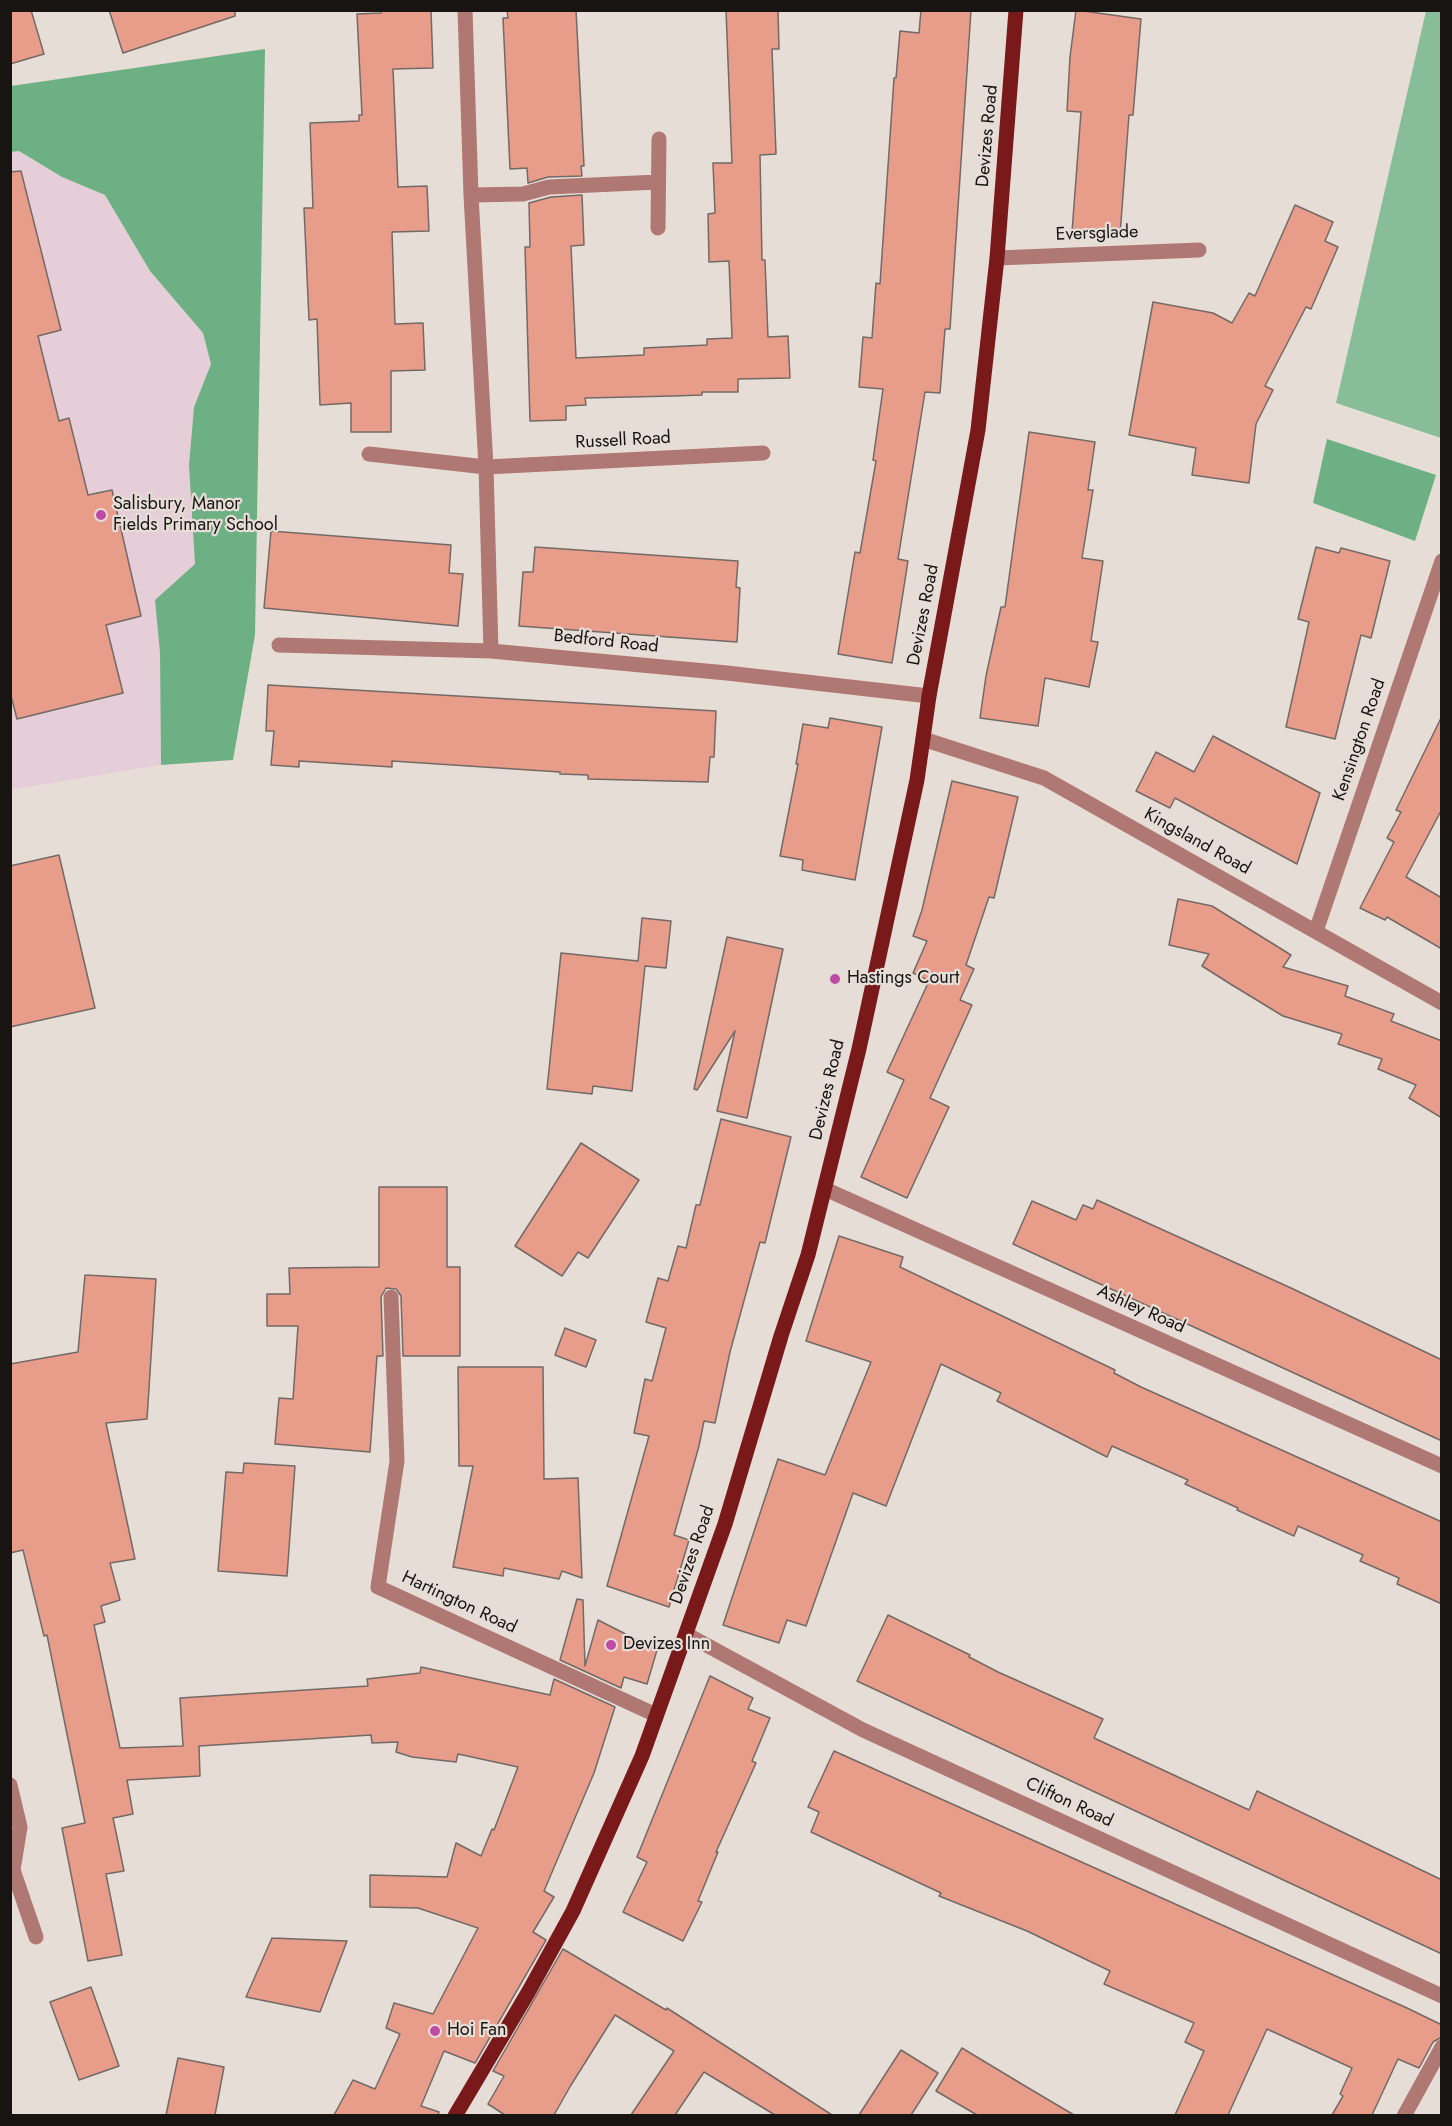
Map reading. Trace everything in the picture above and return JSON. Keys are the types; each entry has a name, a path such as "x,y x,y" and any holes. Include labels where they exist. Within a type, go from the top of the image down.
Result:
{"main road":[{"name":"Devizes Road","path":"454,2115 529,1991 573,1911 642,1756 725,1524 780,1336 808,1255 859,1049 916,780 929,696 978,430 997,258 1016,10"}],"street":[{"path":"465,10 471,195 486,467 491,651"},
{"path":"658,228 659,138"},
{"path":"471,195 523,194 549,187 658,182"},
{"name":"Eversglade","path":"997,258 1200,250"},
{"name":"Russell Road","path":"369,453 486,467 763,453"},
{"name":"Kensington Road","path":"1316,931 1442,561"},
{"name":"Bedford Road","path":"279,645 491,651 727,673 929,696"},
{"name":"Kingsland Road","path":"923,740 1044,778 1442,1003"},
{"name":"Ashley Road","path":"825,1189 1442,1466"},
{"name":"Hartington Road","path":"391,1297 397,1461 378,1587 656,1715"},
{"name":"Clifton Road","path":"686,1634 863,1730 1442,1996"},
{"path":"10,1785 20,1827 12,1870 36,1937"},
{"path":"1404,2115 1442,2047"}],"shaded area":[{"name":"Salisbury, Manor Fields Primary School","path":"18,151 62,177 105,195 150,271 203,333 211,364 194,407 189,465 195,564 155,600 160,653 161,765 11,790 10,152"}],"green space":[{"path":"1426,11 1442,11 1441,438 1336,403"},
{"path":"265,49 255,635 233,760 161,765 160,653 155,600 195,564 189,465 194,407 211,364 203,333 150,271 105,195 62,177 19,151 11,152 11,86"},
{"path":"1327,439 1436,475 1415,541 1313,503"}],"building":[{"path":"10,10 31,10 44,54 10,64"},
{"path":"109,10 235,10 235,16 123,53"},
{"path":"381,10 431,10 433,68 393,69 398,187 427,186 429,231 392,232 395,324 423,323 425,370 391,371 391,432 351,432 351,403 320,405 317,319 309,320 304,208 313,208 310,123 359,121 359,115 362,115 357,14 381,13"},
{"path":"507,10 576,10 584,166 581,166 582,176 548,177 528,183 527,168 510,169 503,18 508,18"},
{"path":"726,10 778,10 779,49 772,49 776,154 760,155 762,260 765,260 768,337 788,336 790,378 738,379 738,392 585,398 586,405 566,406 566,420 530,421 525,247 530,247 529,203 551,197 582,195 584,245 571,246 576,358 644,355 644,348 707,345 707,339 732,338 729,261 709,262 708,214 715,213 713,163 732,163"},
{"path":"921,10 971,10 950,329 945,329 940,393 925,392 898,559 908,561 892,663 838,654 855,552 860,553 876,461 873,460 883,389 859,387 863,337 872,338 876,283 880,284 894,78 896,78 900,31 919,33"},
{"path":"1076,10 1141,19 1133,115 1129,115 1120,235 1072,232 1081,112 1067,111 1070,57"},
{"path":"21,171 61,330 38,336 59,421 69,418 88,495 112,490 141,616 106,625 123,693 17,719 10,692 10,172"},
{"path":"1295,205 1333,222 1325,241 1338,247 1311,309 1306,307 1265,386 1273,390 1256,424 1249,483 1192,475 1196,448 1129,435 1153,302 1213,313 1232,323 1249,293 1255,296"},
{"path":"1029,432 1095,442 1088,490 1093,490 1082,558 1103,561 1091,641 1098,642 1089,687 1045,678 1038,726 980,718 986,676 1001,607 1005,607"},
{"path":"271,531 451,545 449,573 463,574 458,626 264,608"},
{"path":"535,547 738,561 736,587 740,588 737,642 519,626 523,572 533,572"},
{"path":"1316,547 1339,553 1341,548 1390,561 1371,638 1361,635 1335,739 1286,727 1309,622 1298,619"},
{"path":"268,685 716,711 714,757 710,757 708,782 588,779 588,775 560,774 560,772 392,761 392,767 299,761 299,767 271,765 274,731 266,731"},
{"path":"1442,716 1442,809 1406,877 1442,898 1442,949 1387,917 1385,920 1360,908 1394,842 1387,838 1401,812 1396,810"},
{"path":"830,718 882,727 855,880 802,870 803,860 780,856 798,764 796,764 803,724 828,728"},
{"path":"1213,736 1320,793 1297,864 1175,798 1170,808 1136,791 1156,752 1194,772"},
{"path":"952,781 1018,797 994,898 989,897 966,965 974,969 960,1000 972,1005 930,1098 949,1107 907,1198 861,1177 904,1080 887,1072 929,981 913,973 927,941 913,936 922,910"},
{"path":"59,855 95,1008 10,1027 10,866"},
{"path":"1178,899 1212,906 1291,955 1283,967 1348,986 1345,996 1394,1014 1391,1021 1442,1041 1442,1118 1409,1098 1416,1085 1378,1069 1382,1059 1338,1044 1342,1034 1283,1016 1202,966 1209,954 1169,945"},
{"path":"642,918 671,921 666,968 645,966 632,1091 593,1086 592,1094 547,1089 561,953 638,961"},
{"path":"727,937 783,949 747,1118 717,1111 735,1031 697,1090 694,1089"},
{"path":"721,1119 791,1137 765,1243 760,1242 730,1352 715,1423 704,1421 674,1535 689,1540 669,1607 607,1586 649,1436 634,1433 645,1379 652,1381 666,1328 646,1322 658,1278 668,1281 678,1246 686,1248 696,1205 700,1205"},
{"path":"581,1143 639,1180 588,1258 578,1252 562,1276 515,1246"},
{"path":"379,1187 447,1187 447,1267 460,1267 460,1356 403,1356 401,1296 396,1289 386,1288 381,1297 383,1356 377,1356 370,1452 275,1444 279,1398 293,1399 298,1326 267,1326 267,1294 290,1294 289,1268 379,1267"},
{"path":"1097,1200 1442,1360 1442,1441 1013,1244 1032,1201 1076,1220 1083,1205 1093,1209"},
{"path":"839,1236 903,1257 900,1267 1115,1370 1114,1373 1141,1387 1442,1522 1442,1604 1397,1584 1399,1578 1360,1561 1363,1555 1298,1526 1294,1536 1185,1484 1188,1480 1112,1446 1107,1457 997,1401 1001,1393 941,1364 886,1506 853,1493 806,1626 787,1620 779,1643 723,1625 778,1459 825,1475 871,1362 806,1341"},
{"path":"85,1275 156,1279 147,1419 106,1423 135,1559 110,1563 120,1600 101,1606 105,1622 94,1625 120,1748 183,1746 180,1698 368,1686 367,1679 420,1673 421,1667 550,1695 554,1679 615,1707 594,1773 544,1891 554,1897 533,1932 546,1940 475,2063 444,2051 421,2106 439,2112 438,2115 334,2115 353,2080 375,2089 400,2034 386,2028 394,2003 433,2014 478,1928 418,1908 370,1907 370,1875 447,1877 456,1843 481,1856 492,1829 494,1830 518,1767 458,1754 456,1762 412,1757 396,1752 398,1742 372,1743 371,1735 199,1746 200,1776 127,1780 133,1814 113,1818 124,1871 106,1874 122,1955 88,1961 62,1828 85,1823 47,1635 44,1636 23,1550 10,1553 10,1364 78,1352"},
{"path":"565,1328 596,1340 586,1367 555,1355"},
{"path":"458,1367 543,1367 544,1479 578,1478 582,1578 562,1571 559,1579 504,1568 503,1576 453,1567 473,1466 459,1466"},
{"path":"244,1463 295,1466 287,1576 218,1571 226,1472 243,1473"},
{"name":"Devizes Inn","path":"577,1599 583,1600 585,1666 598,1620 657,1650 647,1684 624,1677 621,1688 560,1660"},
{"path":"888,1615 970,1655 969,1657 998,1672 1103,1719 1094,1738 1249,1810 1257,1791 1442,1880 1442,1954 857,1681"},
{"path":"710,1676 753,1698 748,1709 770,1718 752,1761 756,1763 716,1852 718,1852 698,1901 702,1902 683,1941 623,1912 647,1862 637,1857"},
{"path":"834,1751 1407,2008 1442,2025 1442,2037 1433,2042 1419,2068 1398,2059 1372,2115 1332,2115 1343,2096 1340,2094 1352,2068 1267,2029 1228,2115 1175,2115 1204,2051 1185,2042 1194,2023 1104,1984 1110,1971 1027,1931 939,1896 941,1893 811,1832 819,1812 808,1807"},
{"path":"272,1938 347,1941 320,2012 246,1997"},
{"path":"563,1949 666,2010 667,2008 832,2115 775,2115 704,2072 675,2115 631,2115 674,2051 615,2015 554,2115 505,2115 488,2104 504,2076 493,2071"},
{"path":"91,1987 119,2066 79,2080 50,2002"},
{"path":"962,2048 1074,2115 977,2115 936,2091"},
{"path":"901,2050 938,2073 911,2115 859,2115"},
{"path":"178,2058 224,2067 215,2115 166,2115"}],"place":[{"name":"Salisbury, Manor Fields Primary School","path":"101,515"},
{"name":"Hastings Court","path":"835,979"},
{"name":"Devizes Inn","path":"611,1645"},
{"name":"Hoi Fan","path":"435,2031"}]}
